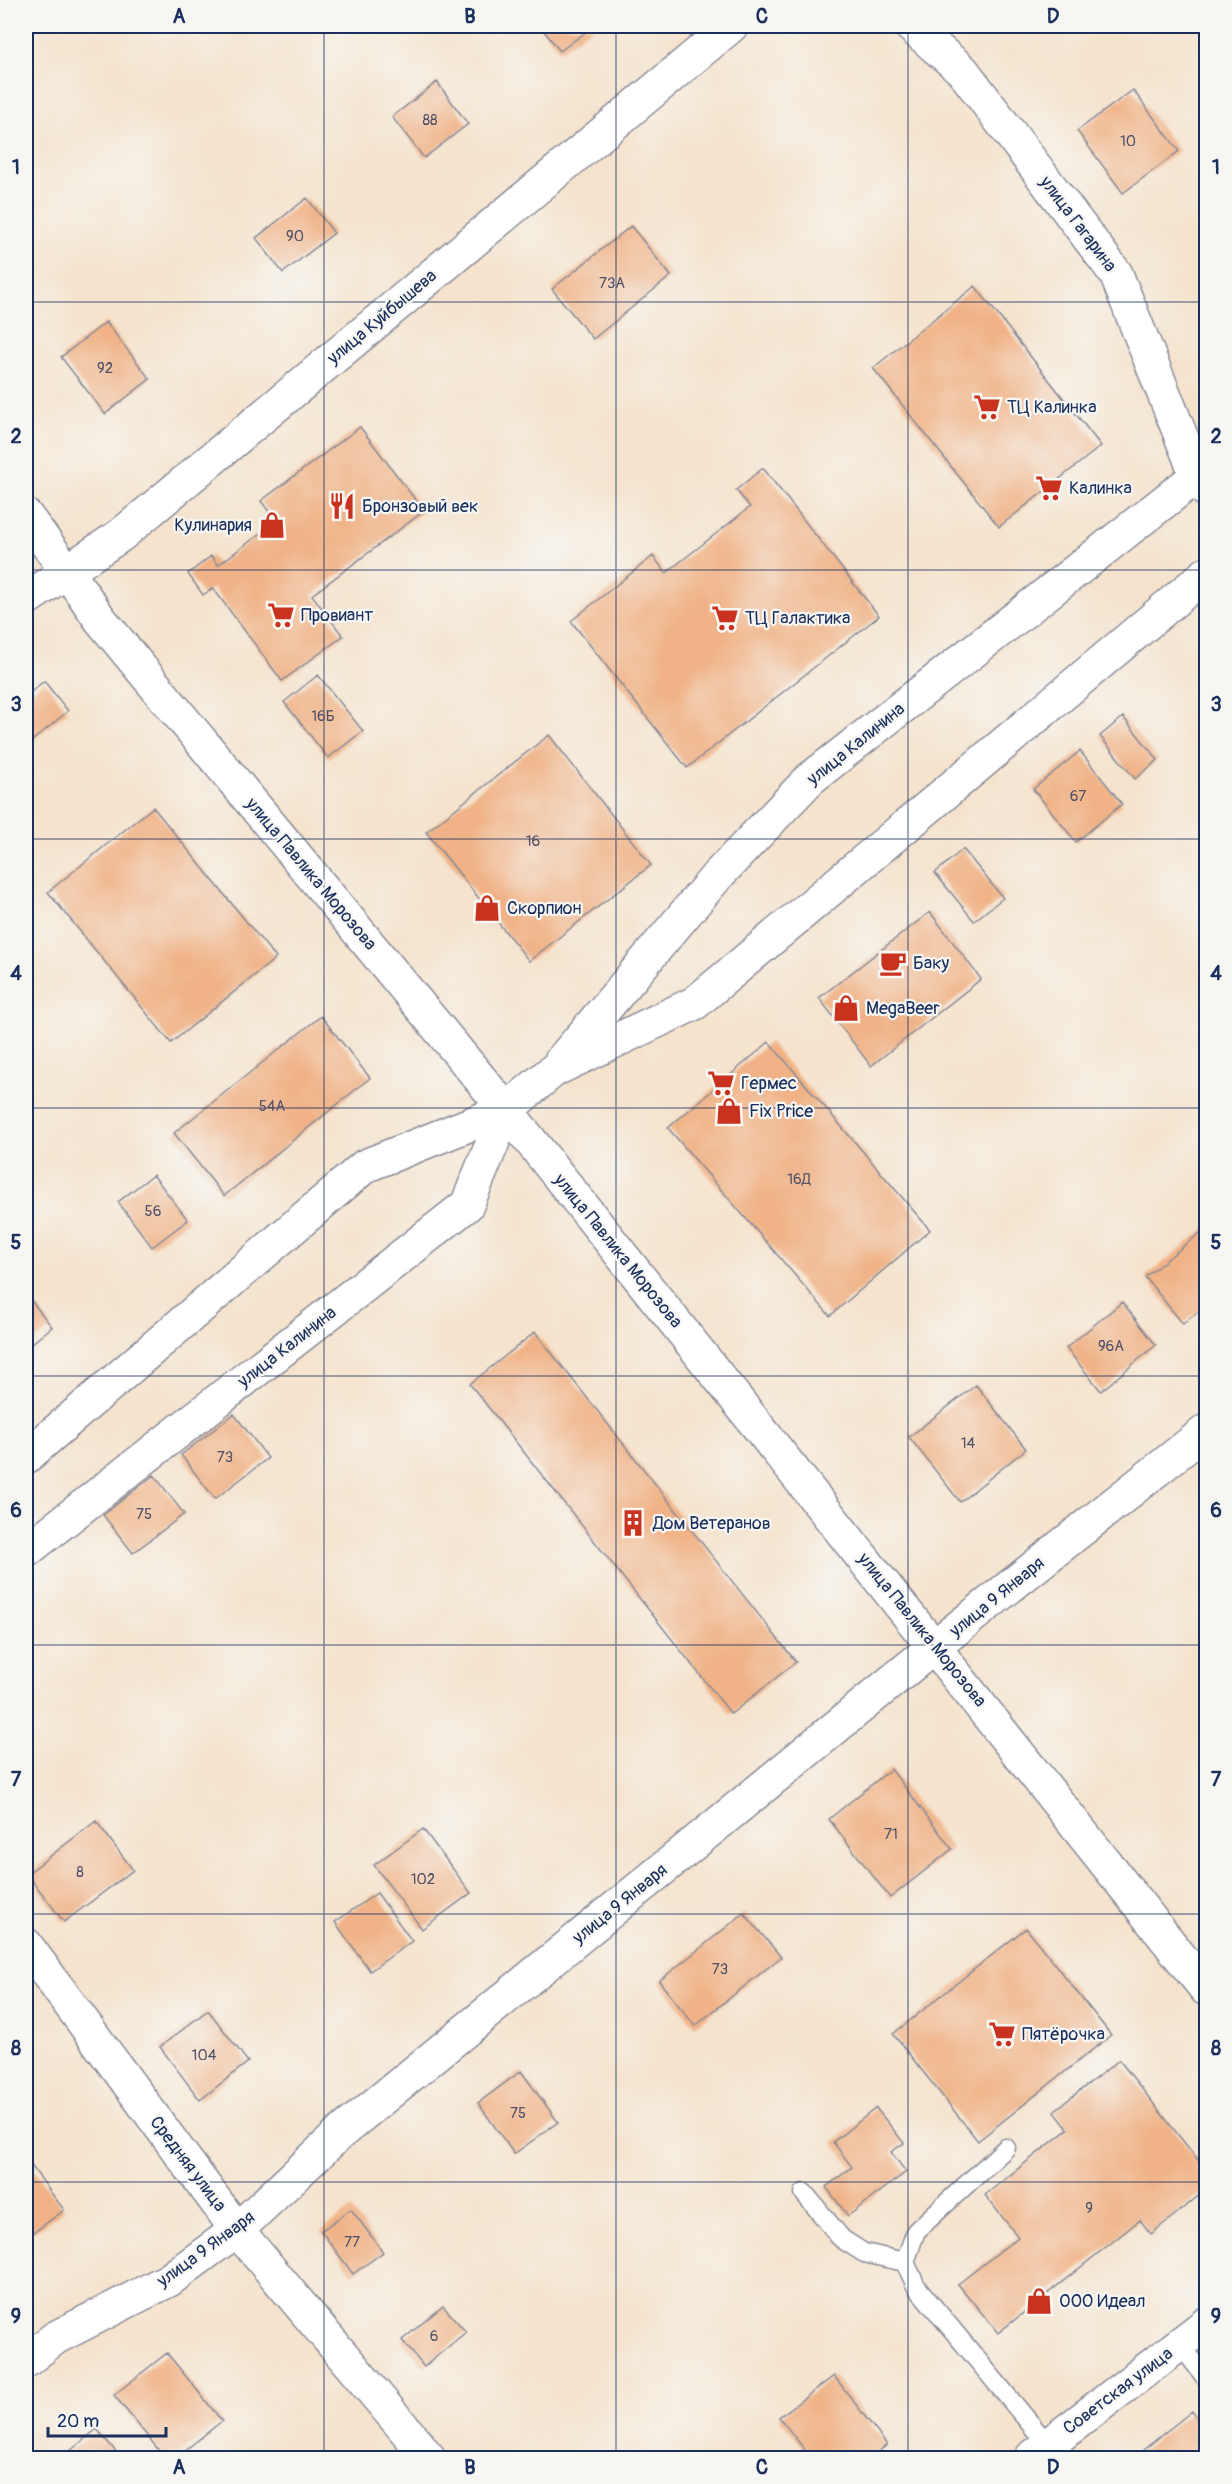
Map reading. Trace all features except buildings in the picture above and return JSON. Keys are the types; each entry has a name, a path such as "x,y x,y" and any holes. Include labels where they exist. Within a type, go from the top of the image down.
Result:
{"street":[{"name":"улица Куйбышева","path":"26,599 130,527 731,26"},
{"name":"улица Гагарина","path":"910,26 963,71 1116,273 1203,478"},
{"name":"улица Калинина","path":"26,1457 364,1166 506,1110 554,1070 717,876 810,779 1203,478"},
{"name":"улица Павлика Морозова","path":"26,516 68,571 100,620 506,1110 1206,1989"},
{"name":"улица Калинина","path":"554,1070 695,1003 1206,574"},
{"name":"улица Калинина","path":"26,1551 467,1205 506,1110"},
{"name":"улица 9 Января","path":"26,2361 56,2338 169,2280 237,2230 339,2134 935,1646 1206,1431"},
{"name":"Средняя улица","path":"26,1946 237,2230 429,2458"},
{"name":"Советская улица","path":"1039,2452 1206,2324"}],"lane":[{"path":"1006,2148 916,2230 905,2262 915,2286 1039,2452"},
{"path":"804,2193 842,2240 864,2253 905,2262"},
{"path":"1180,2344 1206,2378"}],"place":[{"name":"ТЦ Калинка","path":"987,407"},
{"name":"Калинка","path":"1049,488"},
{"name":"Бронзовый век","path":"342,506"},
{"name":"Кулинария","path":"272,525"},
{"name":"Провиант","path":"281,615"},
{"name":"ТЦ Галактика","path":"725,618"},
{"name":"Скорпион","path":"487,908"},
{"name":"Баку","path":"893,963"},
{"name":"MegaBeer","path":"846,1008"},
{"name":"Гермес","path":"721,1083"},
{"name":"Fix Price","path":"729,1111"},
{"name":"Дом Ветеранов","path":"633,1523"},
{"name":"Пятёрочка","path":"1002,2034"},
{"name":"ООО Идеал","path":"1039,2301"}]}
